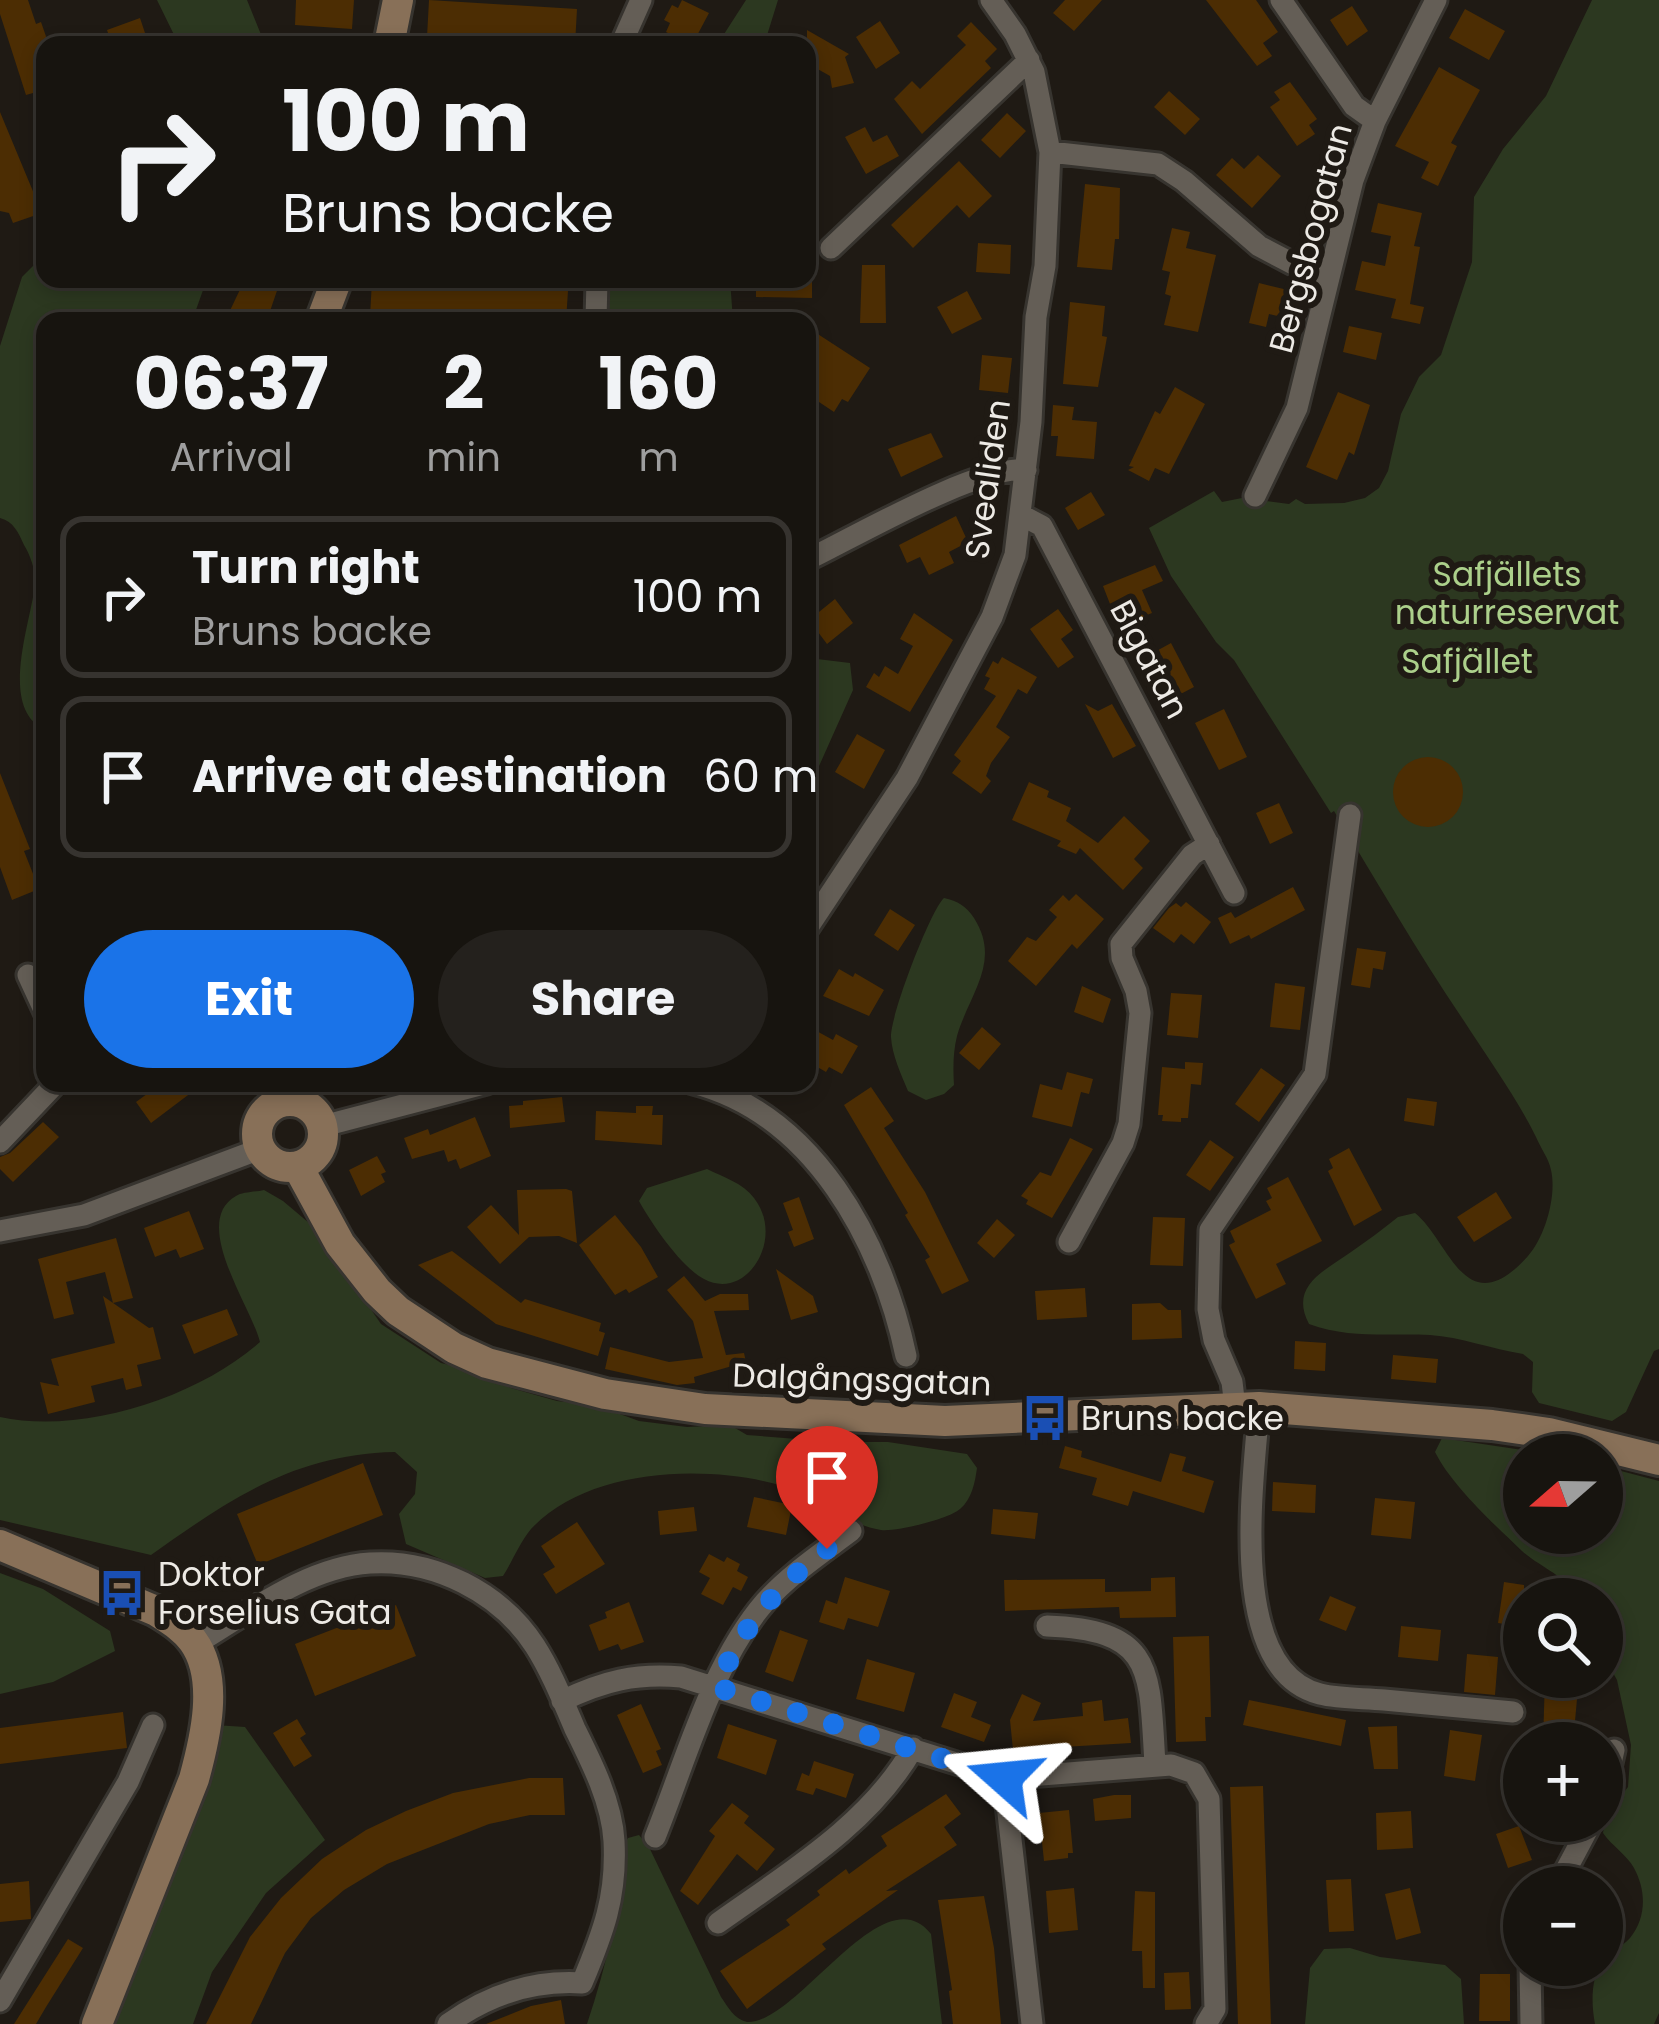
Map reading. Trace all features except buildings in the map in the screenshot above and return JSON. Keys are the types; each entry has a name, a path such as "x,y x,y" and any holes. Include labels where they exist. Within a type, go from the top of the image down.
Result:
{"street":[{"path":"391,36 398,0"},
{"path":"625,36 641,0"},
{"name":"Svealiden","path":"816,915 907,778 992,617 1015,555 1036,317 1045,266 1050,152 1044,106 1029,60 991,0"},
{"path":"1281,0 1354,106 1375,121"},
{"name":"Bergsbogatan","path":"1256,496 1297,408 1353,180 1375,121 1436,0"},
{"path":"831,248 1029,60"},
{"path":"1050,152 1158,164 1184,181 1249,240 1299,267 1329,275"},
{"path":"816,556 959,487 1010,468 1026,470"},
{"name":"Bigatan","path":"1021,515 1042,526 1234,893"},
{"path":"1350,815 1315,1074 1210,1230 1208,1309 1214,1340 1247,1407 1256,1602 1270,1655 1286,1674 1320,1694 1513,1712"},
{"path":"1069,1242 1124,1143 1129,1124 1140,1013 1121,944 1192,855 1209,844"},
{"path":"28,975 36,992"},
{"path":"0,1142 47,1092"},
{"path":"323,1126 453,1092"},
{"name":"Dalgångsgatan","path":"723,1092 768,1118 816,1162 840,1193 873,1256 906,1356"},
{"path":"278,1093 306,1105 323,1126 322,1147 298,1167 272,1162 260,1149 256,1131 278,1093"},
{"path":"0,1232 87,1214 260,1149"},
{"name":"Dalgångsgatan","path":"298,1167 340,1244 398,1311 454,1348 530,1376 652,1404 785,1415 984,1421 1247,1407 1492,1425 1549,1433 1659,1460"},
{"path":"656,1837 735,1646 768,1598 851,1531"},
{"path":"0,1545 122,1593 178,1625 201,1655 207,1700 200,1760 97,2024"},
{"path":"196,1643 330,1571 364,1563 398,1563 451,1577 494,1601 533,1644 603,1793 614,1836 608,1924 582,1983 554,1982 510,1991 481,2002 448,2024"},
{"path":"1047,1626 1102,1631 1119,1639 1141,1661 1150,1688 1156,1764"},
{"path":"562,1701 634,1675 681,1677 1004,1778 1156,1764 1183,1767 1194,1773 1209,1798 1215,2009 1206,2024"},
{"path":"0,2001 128,1782 153,1725"},
{"path":"718,1923 847,1827 913,1748"},
{"path":"1004,1778 1032,2024"},
{"path":"1531,1986 1532,2024"}],"green space":[{"path":"157,0 247,0 262,36 175,36"},
{"path":"746,0 778,0 767,36 723,36"},
{"name":"Safjället","path":"1592,0 1659,0 1659,1349 1626,1412 1612,1421 1539,1403 1532,1392 1533,1362 1523,1354 1441,1336 1354,1334 1309,1324 1303,1299 1312,1281 1398,1217 1415,1213 1474,1281 1489,1283 1506,1275 1528,1256 1544,1227 1551,1204 1551,1170 1511,1092 1334,811 1331,813 1234,660 1216,642 1171,576 1149,528 1214,491 1222,502 1242,498 1289,504 1296,499 1305,504 1344,503 1365,498 1379,488 1388,471 1401,414 1419,377 1441,355 1472,262 1474,197 1503,149 1546,96"},
{"path":"36,263 36,288 204,288 195,312 36,312 36,724 23,705 20,687 35,585 33,567 15,528 0,518 0,346 22,277"},
{"path":"606,288 731,288 732,312 606,312"},
{"path":"816,660 850,663 853,690 816,773"},
{"path":"944,898 961,905 974,918 982,934 984,964 957,1036 954,1085 926,1100 908,1091 895,1058 892,1025 912,964"},
{"path":"707,1169 744,1188 763,1214 763,1248 747,1274 734,1282 720,1284 695,1273 639,1201 647,1188"},
{"path":"264,1190 315,1228 381,1324 441,1363 511,1388 598,1406 639,1421 687,1427 730,1425 747,1435 888,1442 967,1454 977,1468 970,1495 960,1509 945,1517 881,1530 842,1517 802,1492 768,1482 696,1474 622,1481 557,1508 531,1529 503,1576 485,1578 406,1544 399,1514 415,1494 417,1472 395,1452 326,1461 265,1483 151,1555 0,1520 0,1417 67,1421 138,1407 205,1379 260,1342 227,1265 219,1225 223,1208 236,1196"},
{"path":"1442,1438 1503,1447 1503,1533 1452,1478 1435,1452"},
{"path":"1623,1472 1659,1481 1659,2013 1654,2024 1595,2024 1594,2016 1594,1986 1623,1986 1623,1944 1639,1921 1643,1903 1634,1868 1611,1842 1623,1842 1623,1793 1628,1787 1631,1745 1621,1698 1623,1578 1559,1578 1526,1554 1623,1554"},
{"path":"0,1573 43,1589 110,1631 115,1651 53,1682 0,1694"},
{"path":"215,1725 245,1727 325,1840 266,1893 212,1972 193,2024 109,2024"},
{"path":"639,1835 721,1997 738,2018 747,2022 768,2016 865,1935 889,1922 911,1920 931,1934 942,2024 587,2024 612,1936 624,1845 628,1838"},
{"path":"1350,1948 1445,1965 1461,1979 1464,2024 1305,2024 1310,1968 1324,1949"}],"place":[{"name":"Bruns backe","path":"1045,1418"},
{"name":"Doktor Forselius Gata","path":"122,1593"}],"route":[{"path":"827,1549 768,1598 735,1646 716,1687 1004,1778"}],"park label":[{"name":"Safjällets naturreservat","path":"1507,593"}]}
